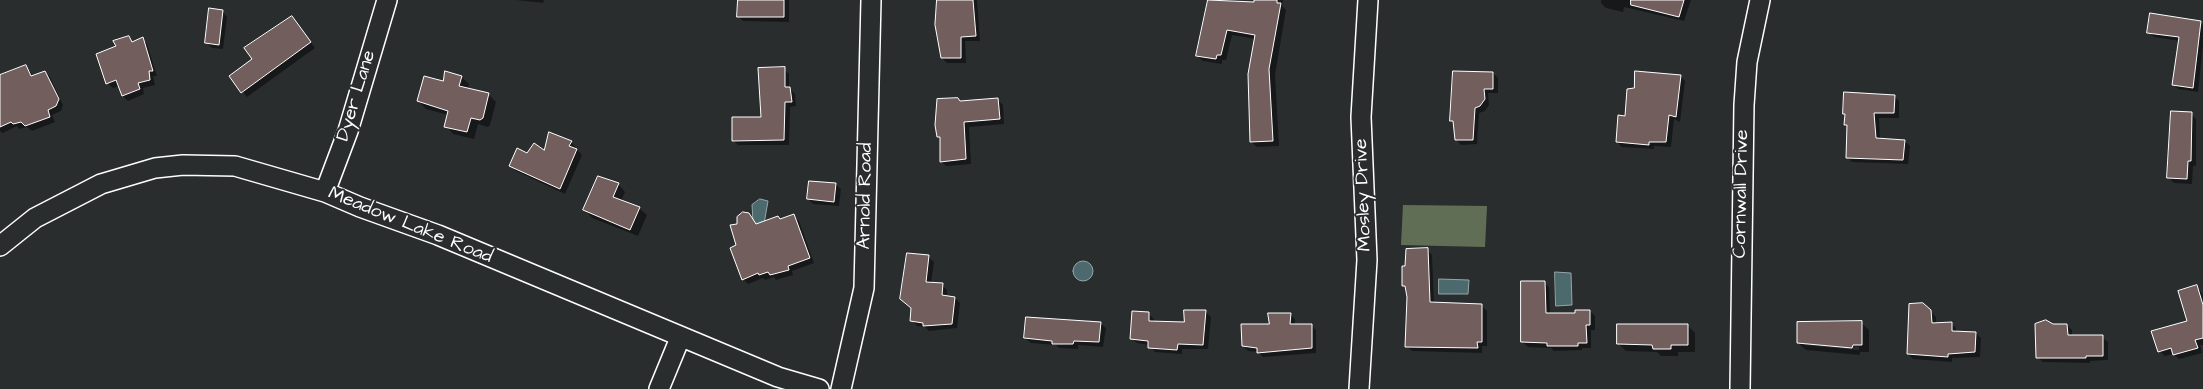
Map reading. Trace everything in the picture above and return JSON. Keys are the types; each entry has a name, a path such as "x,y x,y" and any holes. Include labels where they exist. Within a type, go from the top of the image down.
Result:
{"street":[{"name":"Dyer Lane","path":"325,192 348,130 387,0"},
{"name":"Arnold Road","path":"841,389 864,288 871,0"},
{"name":"Mosley Drive","path":"1358,389 1367,260 1361,116 1368,0"},
{"name":"Cornwall Drive","path":"1740,389 1744,104 1747,62 1760,0"},
{"name":"Meadow Lake Road","path":"0,246 35,218 101,184 155,168 183,165 235,166 325,192 360,207 438,235 680,338 778,377 819,389"},
{"path":"659,389 680,338"}],"green space":[{"path":"1403,205 1487,206 1485,247 1401,245"}],"water":[{"path":"760,199 768,201 764,224 756,224 753,221 752,205"},
{"path":"1083,261 1090,264 1093,271 1090,278 1083,281 1076,278 1073,271 1076,264"},
{"path":"1555,272 1571,273 1572,305 1556,306"},
{"path":"1439,279 1469,280 1468,294 1439,294"}],"building":[{"path":"738,0 784,0 784,17 737,17"},
{"path":"937,0 973,0 976,36 961,37 961,58 941,58 935,25"},
{"path":"1208,0 1254,2 1254,0 1277,0 1277,3 1281,3 1269,69 1273,141 1250,142 1248,74 1255,35 1227,30 1221,55 1217,55 1216,59 1196,56"},
{"path":"1631,0 1684,0 1679,17 1631,5"},
{"path":"209,8 223,10 219,45 205,43"},
{"path":"2150,13 2201,21 2193,88 2172,85 2179,37 2147,33"},
{"path":"292,16 311,42 241,93 229,76 252,59 244,48"},
{"path":"129,36 132,42 143,37 153,71 149,71 150,80 138,83 140,89 122,96 116,80 106,84 96,54 116,46 113,41"},
{"path":"26,65 31,76 45,71 59,99 56,106 48,110 50,117 25,126 21,122 13,124 11,122 0,127 0,75"},
{"path":"785,67 785,87 790,87 792,102 785,102 784,140 732,141 732,117 761,117 758,68"},
{"path":"445,71 462,76 459,86 489,93 483,118 480,120 471,118 467,132 444,127 448,111 417,101 424,76 443,81"},
{"path":"1453,71 1493,72 1493,89 1484,89 1485,99 1480,106 1475,108 1473,140 1455,140 1453,121 1450,121"},
{"path":"1635,71 1681,75 1676,117 1669,115 1666,142 1649,142 1649,145 1616,142 1618,115 1625,116 1627,89 1634,88"},
{"path":"1844,92 1895,95 1894,113 1874,113 1876,138 1905,140 1903,160 1846,158 1847,125 1844,125 1845,114 1843,114"},
{"path":"958,98 960,101 998,98 1000,119 964,122 966,159 940,162 940,137 937,137 935,125 937,99"},
{"path":"2171,111 2192,112 2191,161 2188,161 2187,179 2167,178"},
{"path":"549,132 572,141 569,146 577,149 560,189 509,166 517,148 527,153 534,143 544,150"},
{"path":"598,176 619,183 613,197 640,207 630,230 583,210"},
{"path":"809,181 836,183 834,202 807,199"},
{"path":"743,212 749,213 756,224 778,216 780,219 794,214 810,258 788,266 789,270 770,275 768,272 759,275 758,273 742,280 730,248 736,245 730,225 737,224 737,217"},
{"path":"1428,248 1430,302 1482,304 1482,342 1477,342 1478,348 1405,347 1407,297 1405,286 1402,286 1402,266 1405,266 1406,249"},
{"path":"907,253 929,255 926,282 943,283 942,295 955,297 952,324 923,326 923,323 910,321 911,308 900,299"},
{"path":"1521,281 1545,281 1546,313 1575,313 1575,310 1590,310 1590,325 1586,325 1587,343 1578,343 1578,346 1547,346 1547,343 1521,342"},
{"path":"2197,285 2203,305 2203,338 2195,340 2198,348 2173,355 2171,348 2158,352 2151,331 2187,321 2178,291"},
{"path":"1923,303 1931,310 1932,323 1952,322 1952,331 1976,332 1975,352 1948,354 1948,357 1907,354 1909,304"},
{"path":"1184,310 1206,310 1203,345 1178,344 1177,350 1148,348 1148,341 1130,339 1132,311 1149,312 1149,321 1184,322"},
{"path":"1268,313 1291,313 1290,324 1312,324 1312,348 1257,353 1257,348 1242,346 1241,324 1269,324"},
{"path":"1026,317 1101,322 1099,342 1074,341 1073,344 1052,344 1052,341 1024,338"},
{"path":"2046,320 2053,324 2067,324 2068,335 2103,335 2103,356 2036,358 2035,324"},
{"path":"1862,321 1862,345 1853,345 1852,348 1797,343 1797,322"},
{"path":"1617,324 1688,324 1688,345 1671,345 1671,349 1653,349 1652,345 1617,344"}]}
